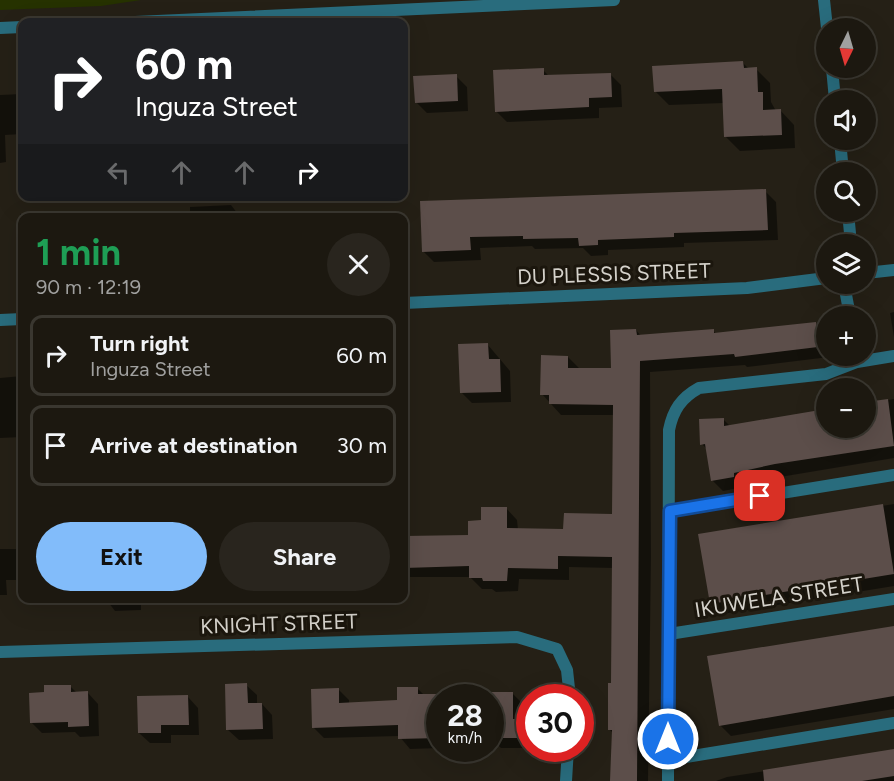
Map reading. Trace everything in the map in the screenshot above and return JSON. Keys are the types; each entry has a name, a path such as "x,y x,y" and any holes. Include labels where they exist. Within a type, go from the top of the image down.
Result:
{"street":[{"path":"220,18 614,0"},
{"path":"824,0 826,18"},
{"path":"0,28 18,27"},
{"path":"876,272 894,270"},
{"name":"DU PLESSIS STREET","path":"408,303 747,288 816,279"},
{"path":"0,320 18,319"},
{"path":"876,357 894,356"},
{"path":"668,781 669,430 673,414 684,397 699,388 826,374 843,366"},
{"path":"670,511 894,475"},
{"name":"IKUWELA STREET","path":"669,634 894,599"},
{"name":"KNIGHT STREET","path":"0,652 517,637 557,649 567,670 568,684"},
{"path":"668,760 894,723"},
{"path":"566,781 567,762"}],"green space":[{"path":"0,0 141,0 101,6 0,10"}],"building":[{"path":"743,61 744,68 757,67 758,92 763,92 763,110 781,109 782,135 724,137 722,89 654,92 652,66"},
{"path":"544,68 544,75 611,73 612,97 589,98 589,107 495,112 493,70"},
{"path":"457,74 458,101 415,103 413,76"},
{"path":"766,189 768,230 674,233 674,237 598,240 598,245 579,246 578,238 470,237 471,250 422,252 420,201"},
{"path":"816,322 816,347 735,357 734,354 640,361 637,781 610,781 612,730 608,730 608,683 611,683 612,557 558,556 558,569 508,568 507,581 483,581 482,578 469,578 469,566 408,568 408,536 468,535 468,521 481,520 481,507 507,507 507,528 563,529 564,513 612,514 613,405 549,404 549,395 540,395 541,355 568,356 568,368 611,368 610,330 636,329 637,335 714,329 714,333"},
{"path":"488,343 489,359 500,359 501,392 460,393 458,344"},
{"path":"888,399 894,446 775,464 734,473 734,477 711,481 705,444 700,445 699,419 724,418 724,426 816,411 816,438 876,438 876,401"},
{"path":"883,504 894,574 710,604 698,534"},
{"path":"894,626 894,696 719,726 707,656"},
{"path":"247,683 248,703 262,703 263,729 226,730 225,684"},
{"path":"44,685 71,685 71,692 88,691 89,726 68,727 68,722 30,723 29,693 44,692"},
{"path":"397,687 418,687 418,694 426,694 426,738 398,739 398,725 312,728 311,689 339,688 339,703 397,700"},
{"path":"504,692 513,692 516,738 504,738"},
{"path":"188,695 189,725 161,725 161,733 138,733 137,696"},
{"path":"894,749 894,776 862,781 764,781 763,770"}],"route":[{"path":"668,739 670,511 760,496"}]}
